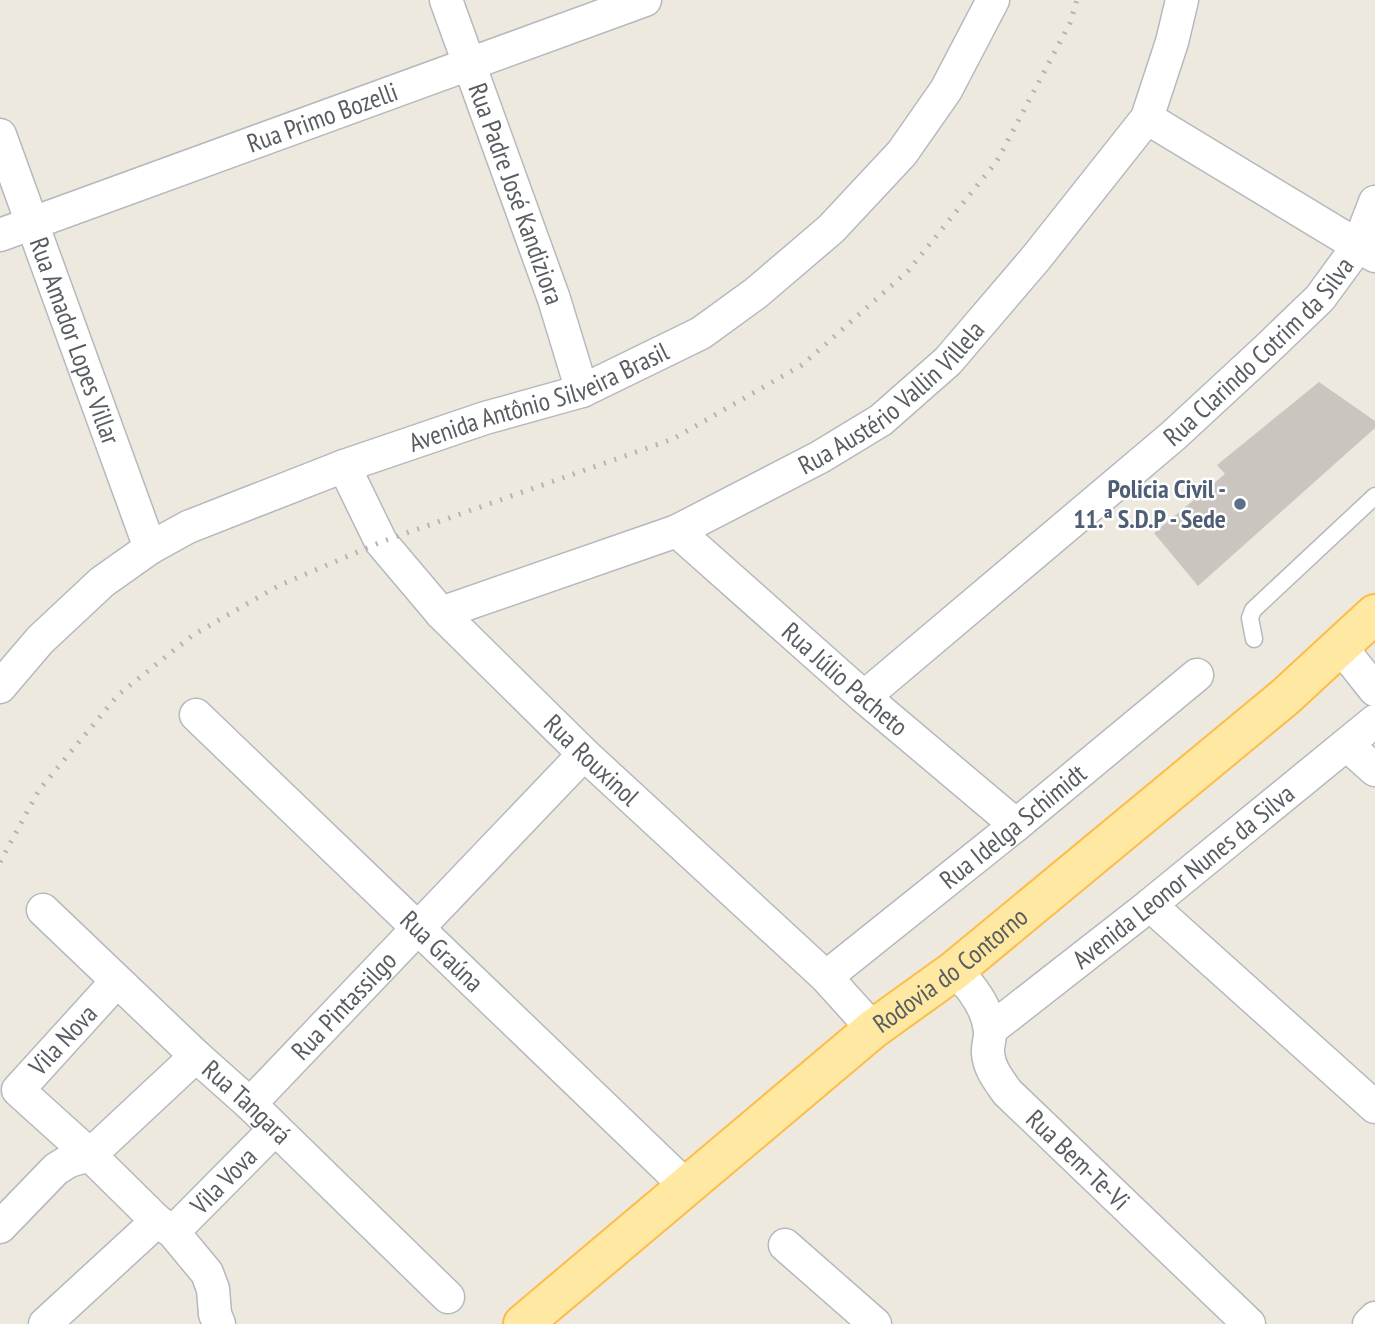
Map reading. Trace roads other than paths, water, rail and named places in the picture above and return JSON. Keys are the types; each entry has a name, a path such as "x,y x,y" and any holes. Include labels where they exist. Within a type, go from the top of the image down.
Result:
{"main road":[{"name":"Rodovia do Contorno","path":"523,1324 873,1029 955,970 1274,706 1375,614"}],"street":[{"name":"Rua Padre José Kandiziora","path":"446,0 554,299 582,391"},
{"name":"Rua Primo Bozelli","path":"0,234 645,0"},
{"name":"Avenida Antônio Silveira Brasil","path":"0,687 40,640 102,582 150,548 188,527 344,466 485,418 582,391 624,373 701,333 756,293 831,229 902,153 946,90 993,0"},
{"name":"Rua Austério Vallin Villela","path":"441,613 677,531 809,463 881,420 948,361 1036,258 1147,118 1172,42 1182,0"},
{"path":"1147,118 1367,251"},
{"name":"Rua Amador Lopes Villar","path":"0,135 150,548"},
{"name":"Rua Clarindo Cotrim da Silva","path":"864,696 1173,436 1320,298 1367,251 1375,202"},
{"name":"Rua Rouxinol","path":"344,466 364,512 381,542 441,613 584,754 826,977 873,1029"},
{"name":"Rua Júlio Pacheto","path":"677,531 864,696 1016,825"},
{"path":"1340,646 1375,690"},
{"name":"Rua Idelga Schimidt","path":"826,977 1016,825 1197,674"},
{"name":"Rua Graúna","path":"196,715 687,1187"},
{"name":"Avenida Leonor Nunes da Silva","path":"990,1030 1150,905 1375,721"},
{"path":"1346,745 1375,771"},
{"name":"Rua Pintassilgo","path":"250,1104 584,754"},
{"path":"1150,905 1375,1107"},
{"name":"Rua Tangará","path":"43,910 250,1104 448,1297"},
{"name":"Rua Bem-Te-Vi","path":"955,970 971,986 990,1030 988,1052 992,1071 1007,1092 1249,1324"},
{"name":"Vila Nova","path":"117,981 18,1090 165,1226 207,1273 213,1289 213,1321"},
{"path":"0,1227 56,1169 90,1154 196,1056"},
{"name":"Vila Vova","path":"165,1226 275,1129"},
{"path":"45,1324 165,1226"},
{"path":"785,1245 875,1324"},
{"path":"1369,1324 1375,1318"}],"lane":[{"path":"1254,639 1250,618 1253,610 1375,496"}],"railway":[{"path":"0,862 39,790 118,695 193,635 278,586 381,542 673,439 802,365 908,271 997,161 1070,23 1077,0"}],"place":[{"name":"Policia Civil - 11.ª S.D.P - Sede","path":"1240,504"}]}
